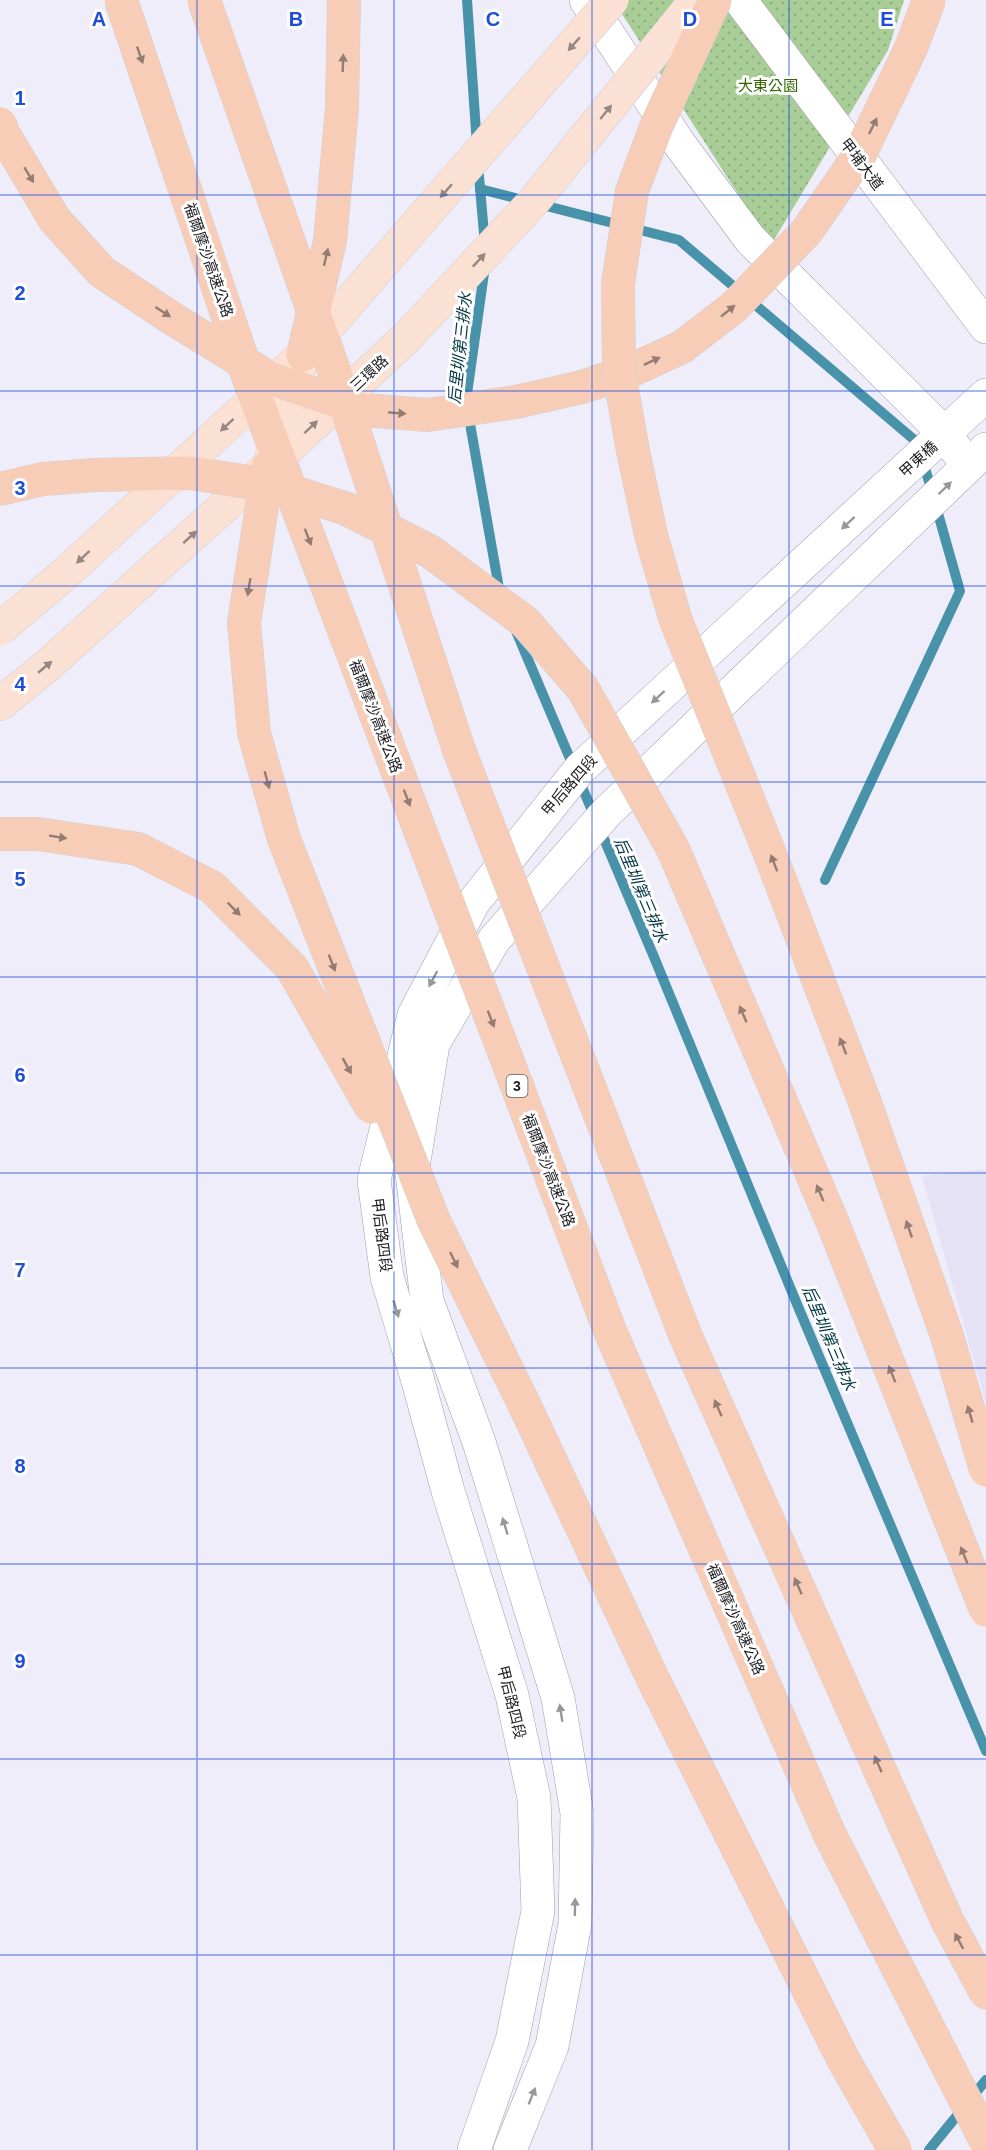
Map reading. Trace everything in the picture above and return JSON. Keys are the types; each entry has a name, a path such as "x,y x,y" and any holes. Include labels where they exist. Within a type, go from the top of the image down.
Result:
{"highway":[{"name":"福爾摩沙高速公路","path":"121,0 252,388 610,1331 829,1833 986,2142"},
{"path":"204,0 338,382 459,750 686,1336 943,1909 986,1993"},
{"path":"303,355 330,241 342,108 344,0"},
{"path":"716,0 656,127 632,191 618,295 619,372 633,452 651,535 675,618 772,859 864,1100 947,1336 986,1470"},
{"path":"0,124 3,133 56,220 102,272 269,378 363,410 428,415 516,402 582,387 630,371 682,347 734,307 807,231 860,154 911,48 929,0"},
{"path":"268,467 244,623 254,733 284,839 434,1221"},
{"path":"0,489 43,479 96,475 190,473 274,486 347,509 431,552 525,622 583,689 673,849 832,1221 986,1610"},
{"path":"0,834 38,834 138,849 212,887 292,968 434,1221 525,1406 658,1690 843,2059 895,2150"}],"main road":[{"path":"0,629 67,572 303,355 612,0"},
{"name":"三環路","path":"0,704 57,657 268,467 407,337 534,201 696,0"},
{"path":"268,467 303,355"}],"street":[{"path":"510,2150 552,2046 574,1924 577,1813 558,1698 479,1442 427,1301 412,1173 433,1044 494,940 607,812 977,458 945,434 750,239 678,142 586,0"},
{"name":"甲埔大道","path":"740,0 986,327"},
{"path":"945,434 986,395"},
{"name":"甲東橋","path":"891,483 945,434"},
{"name":"甲后路四段","path":"474,2150 512,2041 538,1911 534,1798 512,1695 448,1491 387,1277 374,1180 414,1015 473,903 580,769 891,483"}],"shaded area":[{"path":"986,1169 986,1404 922,1176"}],"green space":[{"name":"大東公園","path":"613,0 904,0 888,50 771,245"}],"waterway":[{"name":"后里圳第三排水","path":"467,0 477,146"},
{"name":"后里圳第三排水","path":"478,165 485,245"},
{"path":"480,189 679,240 918,443 960,591 825,880"},
{"name":"后里圳第三排水","path":"485,266 466,401 500,594"},
{"name":"后里圳第三排水","path":"516,631 986,1751"},
{"name":"后里圳第三排水","path":"929,2150 986,2080"}]}
